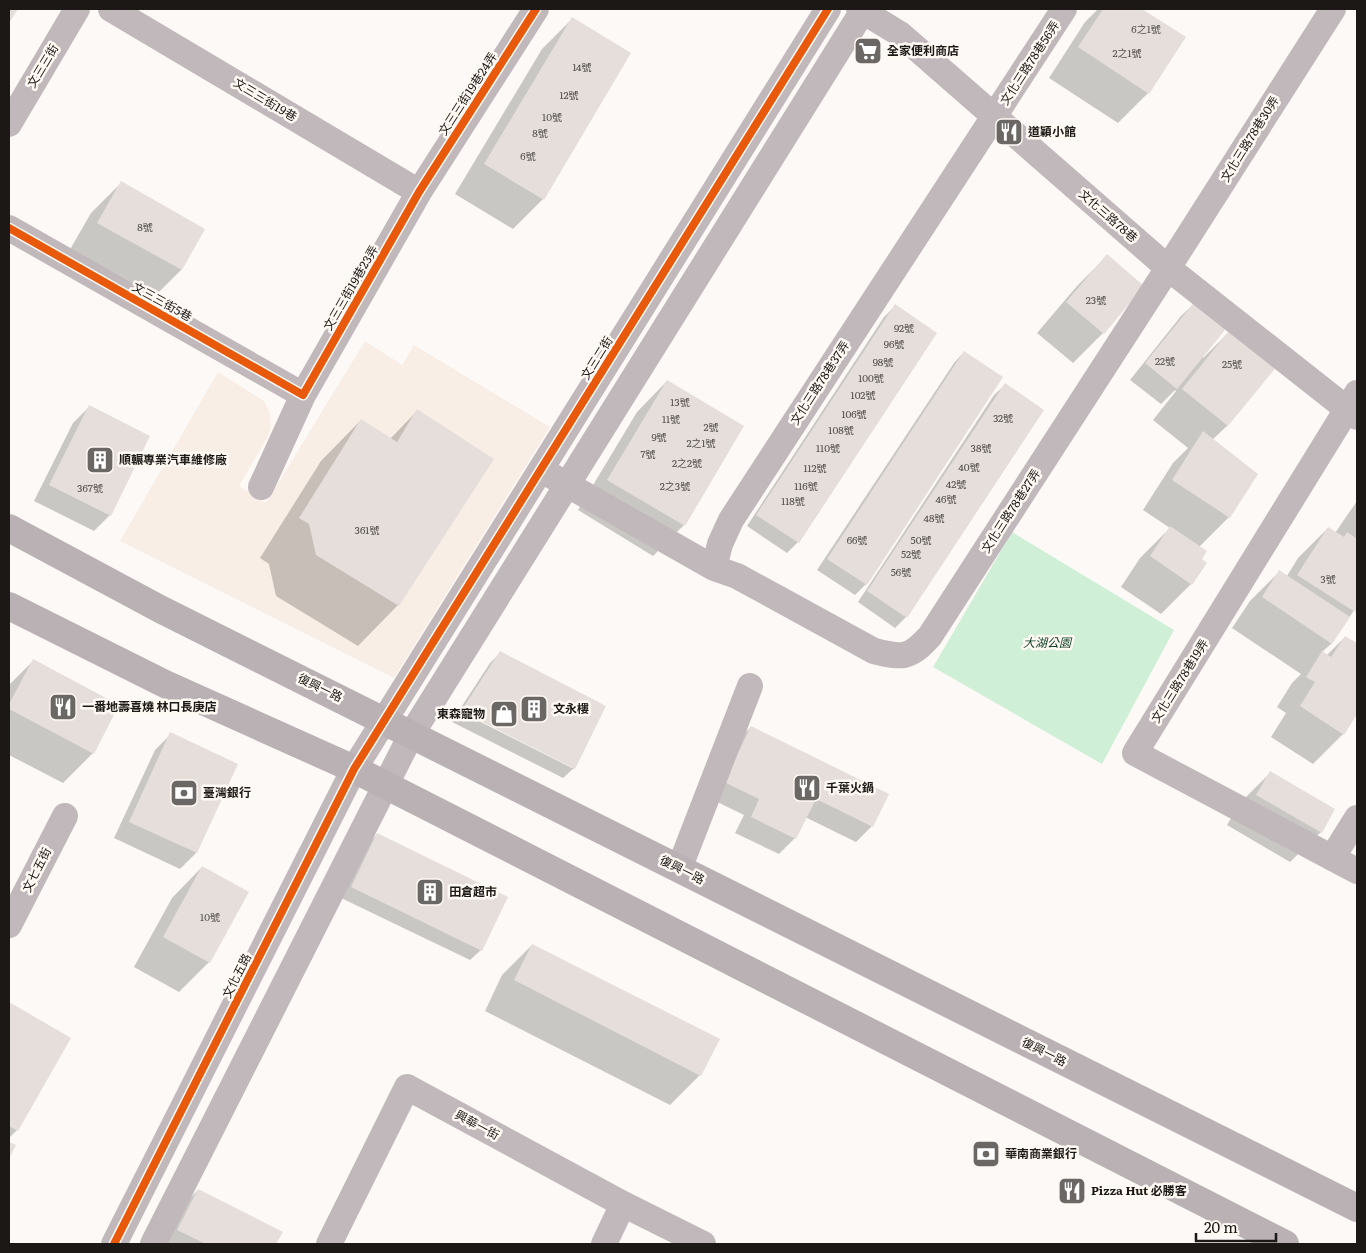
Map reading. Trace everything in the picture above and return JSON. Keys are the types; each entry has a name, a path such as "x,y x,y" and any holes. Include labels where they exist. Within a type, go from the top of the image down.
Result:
{"main road":[{"name":"復興一路","path":"9,528 160,609 1357,1208"},
{"path":"9,606 165,684 354,769 1285,1244"}],"street":[{"name":"文三三街","path":"9,124 77,9"},
{"name":"文三三街19巷","path":"111,9 419,192"},
{"name":"文三三街19巷24弄","path":"419,192 536,9"},
{"name":"文三二街","path":"384,720 828,9"},
{"path":"153,1244 411,735 862,9"},
{"name":"文化三路78巷","path":"862,9 900,34 1168,268 1354,407"},
{"name":"文化三路78巷56弄","path":"995,117 1064,9"},
{"name":"文化三路78巷30弄","path":"1168,268 1333,9"},
{"name":"文化三路78巷37弄","path":"714,568 720,544 731,520 995,117"},
{"name":"文三三街19巷23弄","path":"261,487 303,395 419,192"},
{"name":"文三三街5巷","path":"9,228 303,395"},
{"name":"文化三路78巷27弄","path":"714,568 736,576 874,651 898,656 917,650 930,636 1168,268"},
{"name":"文化三路78巷19弄","path":"1354,407 1134,753 1357,871"},
{"path":"541,470 714,568"},
{"path":"679,869 750,686"},
{"name":"文化五路","path":"114,1244 354,769 384,720"},
{"name":"文七五街","path":"12,909 65,816"},
{"path":"1332,858 1357,818"},
{"name":"興華一街","path":"329,1244 406,1087 623,1204 703,1244"},
{"path":"604,1244 623,1204"}],"shaded area":[{"path":"365,341 402,365 414,345 550,427 394,678 120,541 218,372 264,401 270,413 271,428 267,438 239,486 266,503"}],"green space":[{"name":"大湖公園","path":"1012,532 1174,630 1102,764 933,667"}],"building":[{"path":"9,9 18,9 9,23"},
{"path":"1103,9 1142,9 1186,37 1149,94 1078,47"},
{"path":"572,17 631,53 544,200 484,164"},
{"path":"121,181 205,229 182,270 97,223"},
{"path":"1107,254 1144,286 1104,334 1066,302"},
{"path":"1197,299 1229,325 1177,389 1145,363"},
{"path":"895,304 937,333 799,543 756,515"},
{"path":"1232,327 1278,365 1228,426 1182,389"},
{"path":"964,351 1003,377 867,585 827,559"},
{"path":"667,380 744,426 685,526 607,480"},
{"path":"1005,383 1044,410 907,618 867,591"},
{"name":"順輾專業汽車維修廠","path":"89,405 150,436 111,516 49,485"},
{"path":"417,409 494,459 399,606 316,555 309,524 299,518 361,419 397,442"},
{"path":"1203,431 1258,474 1230,518 1172,480"},
{"path":"1170,526 1207,551 1202,559 1207,563 1192,585 1150,556"},
{"path":"1328,527 1344,537 1347,532 1357,539 1357,608 1355,612 1297,575"},
{"path":"1279,570 1350,617 1332,644 1262,597"},
{"path":"1345,636 1357,643 1357,714 1344,735 1300,706 1315,682 1306,677 1322,651 1331,657"},
{"name":"文永樓","path":"500,651 606,706 575,769 461,711"},
{"name":"一番地壽喜燒 林口長庚店","path":"33,659 119,705 94,754 9,709 9,704"},
{"name":"千葉火鍋","path":"751,726 889,794 873,827 816,799 796,839 751,817 759,799 724,782"},
{"name":"臺灣銀行","path":"170,732 238,764 197,853 129,822"},
{"path":"1270,771 1335,809 1322,833 1256,795"},
{"name":"田倉超市","path":"377,833 508,897 482,951 351,887"},
{"path":"202,866 249,892 210,963 163,937"},
{"path":"532,944 720,1039 701,1076 514,980"},
{"path":"9,1002 71,1038 18,1131 9,1126"},
{"path":"9,1142 16,1145 9,1159"},
{"path":"198,1189 283,1232 276,1244 206,1244 177,1230"}],"cycle path":[{"path":"9,228 303,395 419,192 536,9"},
{"path":"114,1244 354,769 828,9"}],"place":[{"name":"全家便利商店","path":"868,51"},
{"name":"道穎小館","path":"1009,132"},
{"name":"順輾專業汽車維修廠","path":"100,460"},
{"name":"一番地壽喜燒 林口長庚店","path":"63,707"},
{"name":"文永樓","path":"534,709"},
{"name":"東森寵物","path":"504,714"},
{"name":"千葉火鍋","path":"807,788"},
{"name":"臺灣銀行","path":"184,793"},
{"name":"田倉超市","path":"430,892"},
{"name":"華南商業銀行","path":"986,1154"},
{"name":"Pizza Hut 必勝客","path":"1072,1191"}]}
